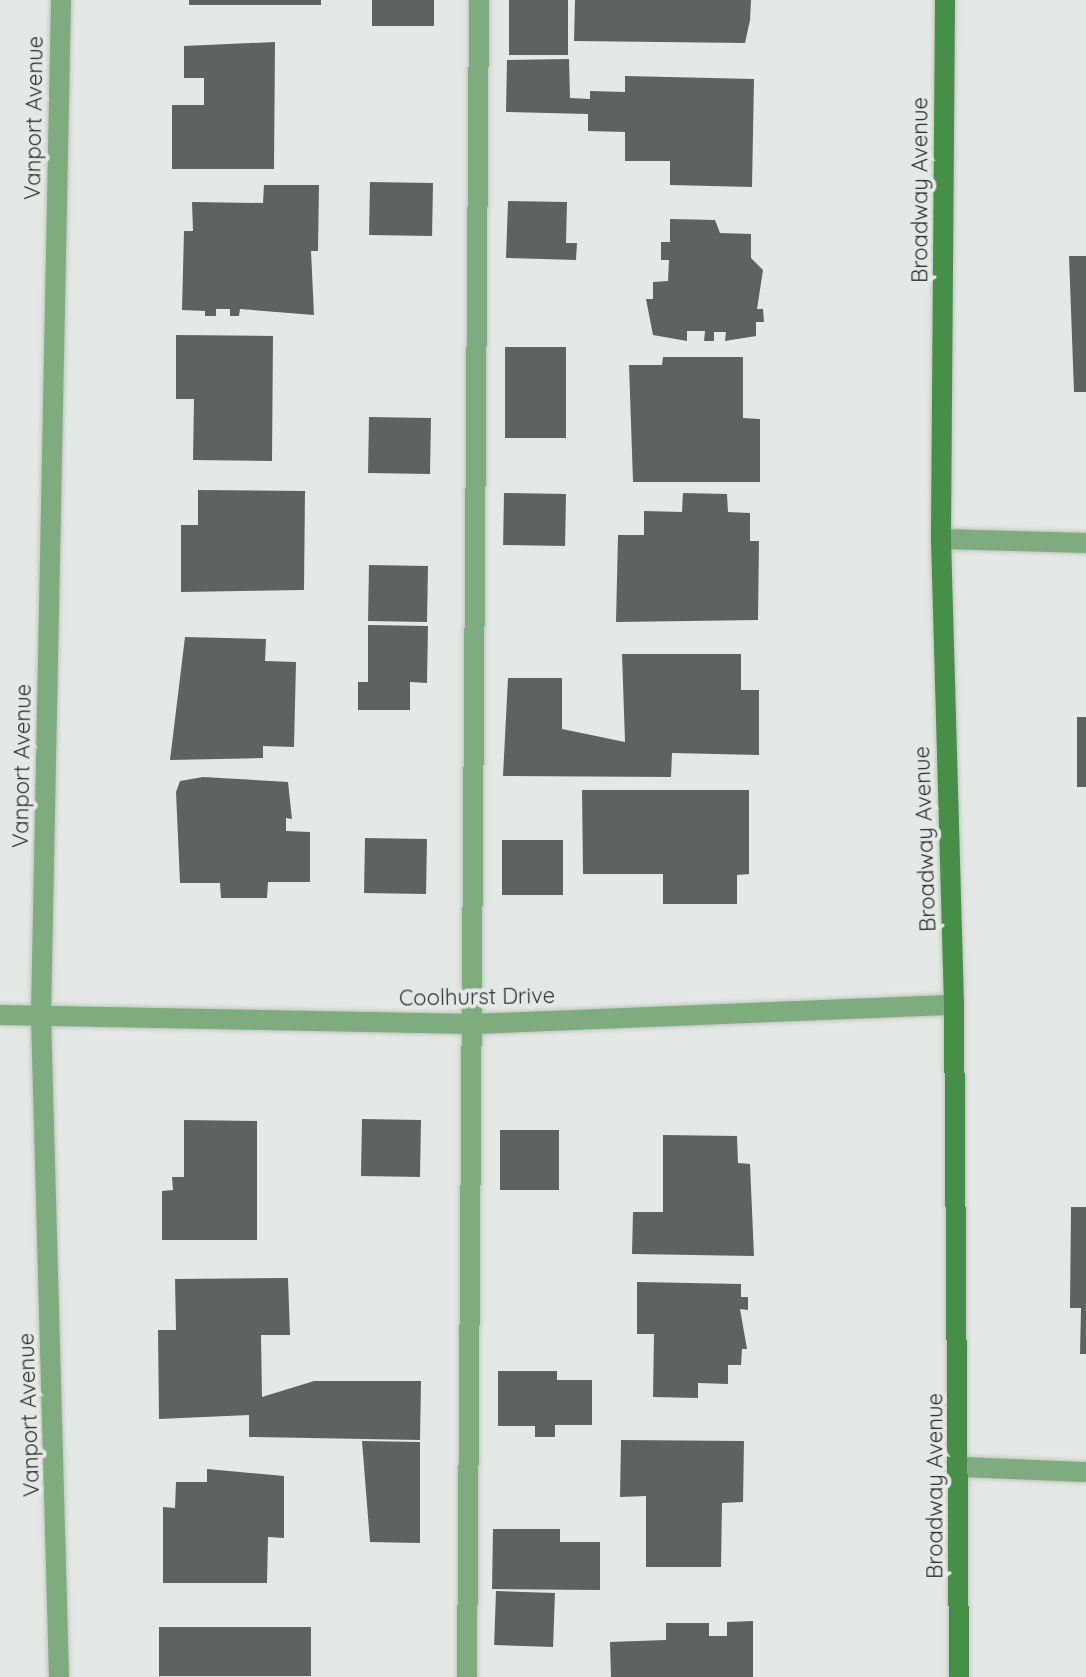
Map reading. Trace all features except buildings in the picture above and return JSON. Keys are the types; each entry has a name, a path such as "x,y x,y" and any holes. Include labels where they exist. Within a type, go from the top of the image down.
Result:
{"street":[{"name":"Vanport Avenue","path":"59,1677 41,1015 61,0"},
{"path":"467,1677 479,0"},
{"name":"Broadway Avenue","path":"945,0 941,539 954,1005 960,1467 959,1677"},
{"path":"941,539 1086,543"},
{"name":"Coolhurst Drive","path":"0,1015 473,1024 954,1005"},
{"path":"960,1467 1086,1472"}]}
